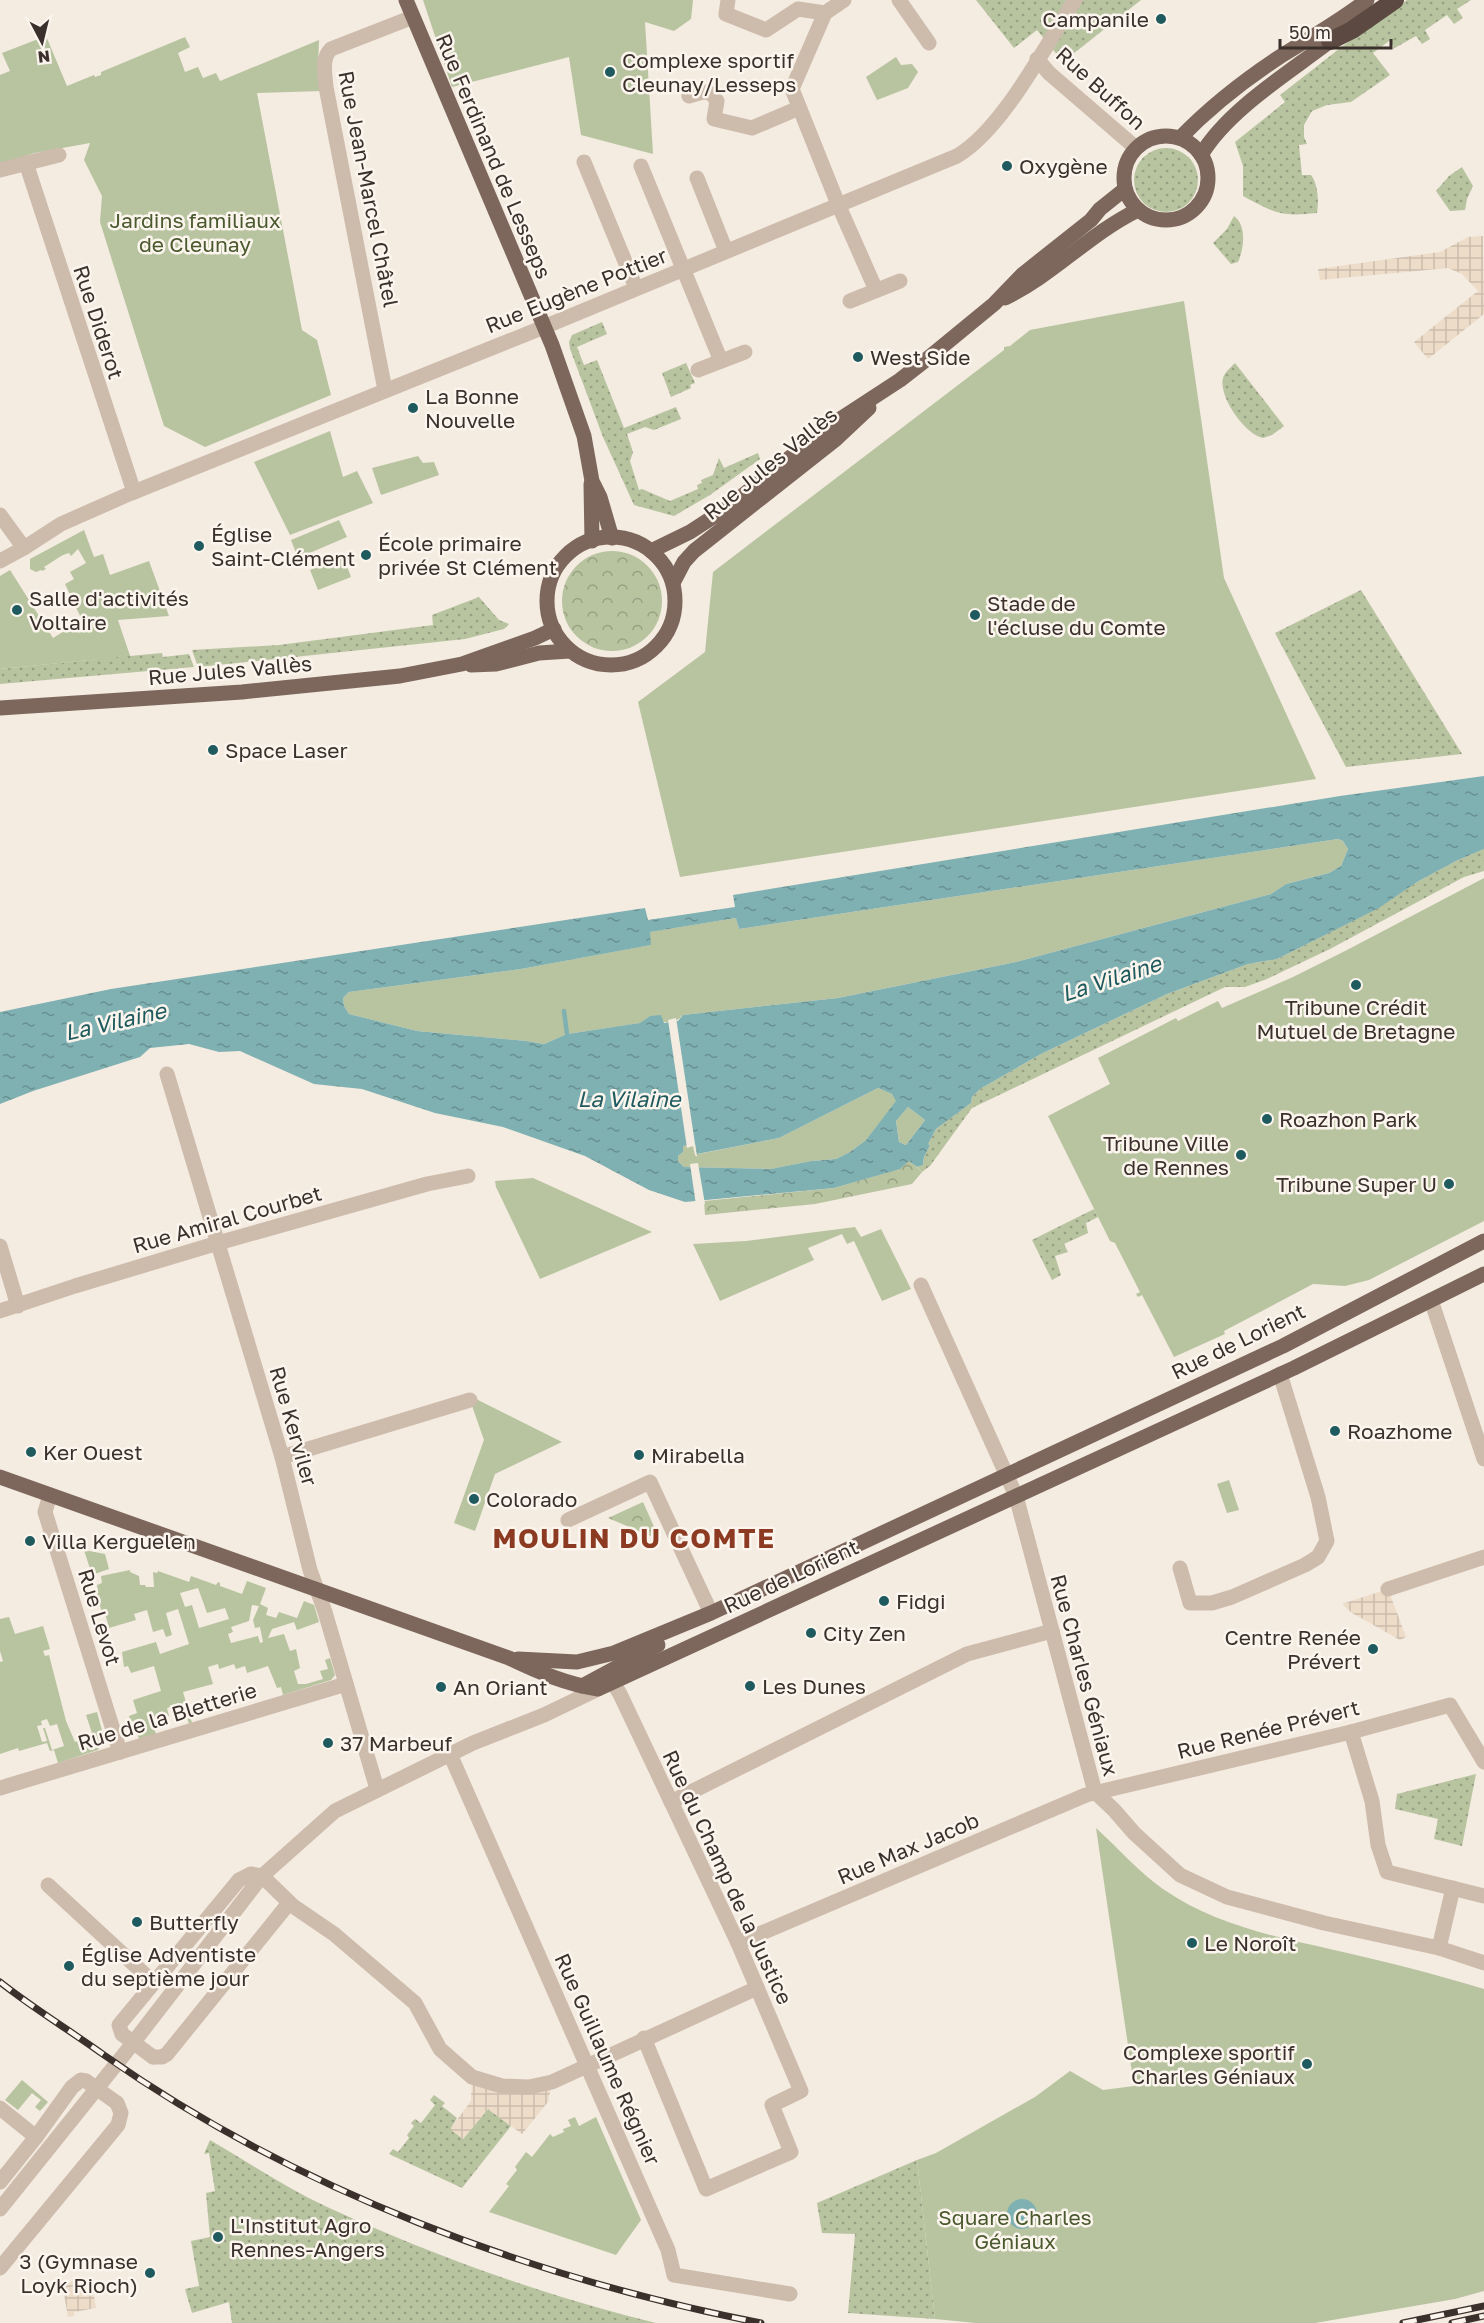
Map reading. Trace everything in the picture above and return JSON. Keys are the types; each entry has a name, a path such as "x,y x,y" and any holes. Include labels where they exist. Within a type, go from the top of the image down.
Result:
{"highway":[{"path":"1330,41 1352,30 1395,0"}],"main road":[{"name":"Rue Ferdinand de Lesseps","path":"406,0 544,327 584,436 592,481"},
{"path":"1180,138 1280,57 1367,0"},
{"path":"1201,155 1219,130 1241,110 1382,0"},
{"path":"1161,136 1180,138 1192,144 1206,165 1208,183 1204,198 1192,212 1173,220 1148,217 1138,210 1127,197 1125,165 1136,148 1152,138 1161,136"},
{"name":"Rue Jules Vallès","path":"673,583 684,562 694,551 836,439 900,380 994,304 1023,274 1091,220 1100,209 1125,189"},
{"name":"Rue Jules Vallès","path":"994,304 1036,282 1111,224 1138,210"},
{"name":"Rue Jules Vallès","path":"651,551 690,532 727,508 828,427 900,380"},
{"path":"592,481 600,497 612,538"},
{"path":"592,481 590,490 592,541"},
{"path":"612,538 630,540 651,551 661,560 673,583 675,596 672,623 657,645 647,654 622,664 606,665 590,662 570,651 554,629 549,617 547,597 554,572 570,552 592,541 612,538"},
{"name":"Rue Jules Vallès","path":"0,708 253,690 400,676 462,664 554,629"},
{"name":"Rue Jules Vallès","path":"462,664 496,664 539,653 570,651"},
{"name":"Rue de Lorient","path":"508,1658 577,1662 614,1653 711,1613 1282,1346 1484,1240"},
{"name":"Rue de Lorient","path":"582,1686 610,1678 1016,1496 1280,1374 1484,1274"},
{"path":"0,1477 508,1658 543,1674 598,1689"},
{"name":"Rue de Lorient","path":"598,1689 610,1678 711,1613"}],"street":[{"path":"728,0 726,14 766,30 798,9 825,13"},
{"path":"844,0 825,13 792,89 838,204 876,290"},
{"path":"899,0 929,43"},
{"name":"Rue Eugène Pottier","path":"0,561 61,524 134,492 544,327 957,156 981,138 1000,115 1075,0"},
{"name":"Rue Jean-Marcel Châtel","path":"385,390 326,87 324,62 326,54 331,49 413,17"},
{"name":"Rue Buffon","path":"1037,59 1049,73 1136,148"},
{"path":"689,96 703,92 711,93 717,102 714,119 752,128 799,108"},
{"path":"0,170 59,155"},
{"path":"584,162 636,288"},
{"name":"Rue Diderot","path":"26,163 134,492"},
{"path":"641,166 721,361"},
{"path":"697,178 726,251"},
{"path":"850,301 900,281"},
{"path":"698,370 745,352"},
{"path":"0,515 24,548"},
{"name":"Rue Kerviler","path":"167,1074 282,1457 310,1570 378,1789"},
{"name":"Rue Amiral Courbet","path":"0,1311 218,1243 427,1184 468,1176"},
{"path":"0,1246 18,1306"},
{"path":"921,1285 1016,1496"},
{"path":"1431,1300 1484,1459"},
{"path":"1180,1568 1190,1603 1212,1603 1232,1597 1305,1565 1318,1557 1327,1541 1318,1497 1280,1374"},
{"path":"282,1457 470,1400"},
{"path":"568,1520 650,1482 711,1613"},
{"name":"Rue Levot","path":"50,1495 45,1512 120,1752"},
{"name":"Rue Charles Géniaux","path":"1016,1496 1095,1792 1134,1833 1180,1875 1227,1897 1330,1924 1439,1948 1484,1963"},
{"path":"1388,1589 1484,1557"},
{"path":"671,1803 967,1654 1052,1631"},
{"name":"Rue du Champ de la Justice","path":"610,1678 738,1943 801,2091 771,2105 791,2152 706,2189 644,2038"},
{"name":"Rue de la Bletterie","path":"0,1788 346,1684"},
{"path":"519,1725 546,1704 582,1686"},
{"path":"0,2209 126,2052 262,1876 335,1811 450,1754 551,1712 598,1689"},
{"name":"Rue Renée Prévert","path":"1095,1792 1352,1732 1450,1705 1484,1761"},
{"path":"1352,1732 1372,1801 1378,1845 1387,1872 1484,1896"},
{"name":"Rue Guillaume Régnier","path":"450,1754 668,2250 674,2275 790,2294"},
{"name":"Rue Max Jacob","path":"738,1943 1095,1792"},
{"path":"289,1903 167,2054 153,2057 122,2034 120,2025 153,1982 239,1880 251,1874 262,1876 289,1903 334,1934 415,2003 440,2049 472,2077 502,2086 530,2087 552,2082 757,1988"},
{"path":"48,1885 153,1982"},
{"path":"1439,1948 1453,1888"},
{"path":"0,2182 72,2087 81,2080 86,2081 117,2103 121,2113 118,2125 0,2268"},
{"path":"0,2108 36,2137"}],"green space":[{"name":"Complexe sportif Cleunay/Lesseps","path":"423,0 693,0 691,19 674,31 645,22 653,154 581,135 569,57 452,87"},
{"path":"976,0 1141,0 1063,62 1037,30 1014,48"},
{"path":"1407,0 1471,0 1457,9 1463,18 1454,24 1447,15 1425,30 1430,39 1422,44 1416,36 1393,49 1389,41 1373,53 1390,75 1351,102 1327,105 1312,111 1304,125 1304,137 1307,144 1299,145 1302,175 1311,175 1317,188 1317,213 1286,214 1243,196 1243,166 1235,142 1285,102 1280,95 1375,21"},
{"name":"Jardins familiaux de Cleunay","path":"46,36 67,86 94,75 95,77 101,75 101,72 185,37 190,47 178,53 185,72 198,67 203,78 216,73 220,81 319,40 318,66 322,91 257,93 302,330 317,340 331,395 205,447 164,426 100,222 102,196 84,160 90,143 35,153 0,164 0,75 10,71 2,53"},
{"path":"896,57 901,65 912,64 918,72 908,88 877,100 866,77"},
{"path":"1166,148 1178,150 1189,157 1196,168 1198,180 1196,192 1189,203 1178,210 1166,212 1154,210 1143,203 1136,192 1134,180 1136,168 1143,157 1154,150"},
{"path":"1462,167 1473,186 1465,210 1450,211 1436,191 1449,176"},
{"path":"1234,216 1243,231 1243,244 1238,262 1231,264 1213,243 1227,229"},
{"name":"Stade de l'écluse du Comte","path":"1184,301 1224,578 1316,779 680,877 638,702 705,652 713,572 1004,350 1004,347 1010,346 1030,330"},
{"path":"602,322 607,334 577,347 584,365 597,360 624,428 676,407 681,419 654,430 645,427 627,434 633,452 630,461 639,490 642,489 670,501 698,489 697,485 702,483 701,480 713,475 719,458 724,468 758,453 760,459 710,495 674,516 634,505 603,437 570,349 569,342 572,335"},
{"path":"686,363 695,383 690,385 691,388 671,397 662,373"},
{"path":"1235,363 1284,426 1272,435 1263,438 1256,435 1248,430 1234,414 1225,395 1223,378"},
{"path":"330,431 343,477 357,471 373,503 290,535 254,462"},
{"path":"418,456 423,463 434,462 439,475 381,495 372,468"},
{"path":"339,520 347,537 298,558 291,540"},
{"path":"84,530 94,557 103,554 110,575 149,561 169,616 118,620 130,656 0,669 0,576 10,570 53,638 82,620 65,584 74,579 70,572 86,563 78,549 71,556 69,553 60,557 44,567 46,569 42,571 36,572 30,569 30,559"},
{"path":"612,551 631,555 647,566 658,582 662,601 658,620 647,636 631,647 612,651 593,647 577,636 566,620 562,601 566,582 577,566 593,555"},
{"path":"343,556 351,577 318,590 310,570"},
{"path":"1361,590 1462,754 1346,767 1275,633"},
{"path":"479,597 499,620 509,624 504,629 465,639 198,667 192,650 279,645 433,625 432,615"},
{"path":"111,604 130,656 162,653 163,657 189,654 194,667 0,684 0,669 98,659"},
{"path":"1338,839 1343,841 1348,849 1341,866 1329,873 1286,884 1271,894 1016,962 838,998 683,1015 671,1022 650,1016 641,1023 567,1034 544,1044 417,1031 349,1014 344,1006 343,998 349,992 521,969 650,945 649,932 736,918 739,929"},
{"path":"1484,849 1484,871 1464,877 1330,949 1245,987 1225,987 972,1108 930,1166 922,1172 917,1167 923,1165 930,1145 928,1144 936,1129 971,1103 972,1097 980,1089 1041,1054 1167,994 1248,964 1277,959 1378,908 1417,882 1456,861"},
{"name":"Roazhon Park","path":"1484,878 1484,1221 1369,1280 1345,1286 1313,1284 1224,1331 1225,1334 1174,1357 1142,1295 1138,1297 1136,1294 1140,1292 1115,1243 1110,1241 1048,1116 1110,1084 1098,1058 1176,1018 1178,1021 1218,1001 1222,1008 1293,977"},
{"path":"878,1088 892,1094 897,1101 866,1140 836,1159 811,1161 772,1169 684,1167 678,1161 678,1156 683,1152 682,1146 696,1143 698,1154 779,1138"},
{"path":"908,1107 925,1120 906,1145 899,1142 896,1121"},
{"path":"909,1160 922,1172 912,1184 815,1204 705,1215 704,1201 834,1188 899,1169"},
{"path":"533,1178 652,1232 540,1279 495,1181"},
{"path":"1094,1209 1098,1217 1086,1223 1088,1233 1064,1244 1068,1252 1055,1256 1061,1275 1052,1280 1032,1240"},
{"path":"855,1227 861,1237 881,1229 911,1289 882,1301 854,1241 847,1244 842,1234 808,1248 814,1260 720,1301 693,1244 746,1241"},
{"path":"474,1398 562,1442 495,1474 475,1531 454,1523 484,1440 470,1400"},
{"path":"1229,1480 1239,1510 1227,1513 1217,1484"},
{"path":"643,1502 660,1540 608,1518"},
{"path":"84,1550 105,1554 109,1569 92,1575"},
{"path":"130,1570 139,1576 140,1585 154,1587 153,1572 158,1571 189,1582 191,1576 216,1585 218,1582 220,1586 242,1594 247,1581 266,1588 260,1604 268,1608 266,1615 276,1618 279,1612 297,1618 304,1601 314,1605 319,1622 297,1630 294,1622 272,1629 268,1638 284,1634 290,1651 296,1649 300,1668 294,1671 298,1684 323,1679 320,1671 328,1669 325,1660 330,1658 335,1675 331,1680 283,1695 281,1687 277,1688 268,1666 247,1673 245,1666 236,1669 234,1664 219,1669 218,1664 208,1667 213,1684 183,1692 192,1723 189,1724 183,1704 167,1708 169,1716 152,1721 156,1734 139,1739 129,1716 137,1713 133,1700 161,1691 154,1666 131,1673 128,1666 124,1667 122,1652 156,1642 160,1654 189,1644 178,1609 166,1613 172,1635 166,1637 163,1629 153,1632 147,1610 134,1614 136,1620 109,1628 98,1598 93,1599 90,1592 98,1590 97,1585 102,1583 101,1576","holes":["198,1588 207,1613 225,1608 229,1619 199,1628 192,1605 185,1607 180,1593","252,1605 259,1606 253,1620 255,1628 260,1627 263,1642 260,1643 258,1636 231,1643 228,1634 233,1632 231,1627 249,1621"]},
{"path":"9,1617 15,1634 43,1626 50,1649 43,1651 45,1656 49,1655 66,1721 75,1742 93,1736 86,1715 97,1712 104,1738 98,1750 58,1763 54,1750 50,1751 47,1743 0,1754 0,1662 3,1661 0,1651 0,1619","holes":["47,1719 50,1726 57,1724 64,1746 52,1750 45,1728 43,1728 47,1741 42,1742 37,1726 42,1725 41,1721"]},
{"path":"1476,1774 1462,1846 1434,1839 1438,1819 1395,1809 1397,1794"},
{"name":"Complexe sportif Charles Géniaux","path":"1096,1828 1154,1883 1182,1901 1224,1920 1268,1934 1391,1963 1484,1989 1484,2291 1455,2299 1315,2323 976,2323 935,2319 917,2160 936,2153 1035,2097 1070,2071 1103,2090 1134,2086"},
{"path":"22,2080 48,2102 40,2111 35,2107 41,2100 32,2093 18,2110 5,2100"},
{"path":"434,2095 445,2103 442,2106 457,2118 451,2128 463,2139 488,2109 511,2126 462,2188 389,2154 393,2149 398,2152 409,2138 407,2135 414,2126 411,2123 415,2119 421,2123 435,2105 430,2100"},
{"path":"575,2117 579,2126 596,2117 641,2220 616,2255 489,2212 509,2186 506,2184 517,2170 515,2167 526,2152 532,2157 550,2134 553,2137 564,2132 563,2129 571,2126 568,2120"},
{"path":"210,2140 310,2199 405,2241 529,2287 656,2323 232,2323 229,2302 192,2313 185,2289 199,2286 191,2241 210,2237 206,2193 215,2191 209,2153 204,2154"},
{"path":"917,2160 935,2319 848,2313 855,2234 822,2233 817,2203"}],"shaded area":[{"path":"1483,236 1484,314 1428,359 1414,342 1478,291 1462,274 1448,268 1320,280 1318,269 1440,252 1468,237"},
{"path":"1388,1589 1406,1637 1400,1640 1352,1613 1342,1604"},
{"path":"472,2077 552,2082 548,2102 522,2134 488,2109 463,2139 451,2128 471,2101"},
{"path":"91,2278 96,2308 74,2312 74,2316 68,2317 62,2283"}],"water":[{"name":"La Vilaine","path":"1484,776 1484,849 1417,882 1379,908 1277,959 1248,964 1167,994 1041,1054 980,1089 972,1097 971,1103 936,1129 928,1144 930,1145 923,1165 917,1167 909,1161 900,1169 834,1188 685,1202 649,1190 585,1156 503,1127 435,1113 362,1089 314,1084 240,1051 219,1052 189,1044 150,1048 140,1057 33,1091 0,1104 0,1012 111,989 645,908 648,920 735,907 733,895 1340,796","holes":["1338,839 1343,841 1348,849 1341,866 1329,873 1286,884 1271,894 1016,962 838,998 683,1015 678,1021 664,1023 661,1015 650,1016 640,1023 567,1034 544,1044 417,1031 349,1014 344,1006 343,998 349,992 521,969 651,945 650,932 736,918 739,929","878,1088 892,1094 896,1101 866,1140 836,1159 811,1161 771,1169 684,1167 678,1161 678,1156 683,1152 683,1146 695,1143 697,1154 779,1138","908,1107 925,1120 906,1145 899,1142 896,1121"]},
{"path":"1022,2199 1033,2203 1037,2214 1033,2225 1022,2229 1011,2225 1007,2214 1011,2203"}],"pier":[{"path":"676,1018 697,1157 693,1146 687,1148 668,1020"},
{"path":"698,1163 705,1204 696,1205 690,1164"}],"waterway":[{"path":"564,1011 567,1034"}],"railway":[{"path":"0,1982 104,2055 178,2103 255,2148 336,2187 418,2223 503,2254 588,2281 675,2304 761,2323"},
{"path":"1403,2323 1484,2306"},
{"path":"1452,2323 1484,2316"}],"place":[{"name":"Campanile","path":"1161,19"},
{"name":"Complexe sportif Cleunay/Lesseps","path":"610,72"},
{"name":"Oxygène","path":"1007,166"},
{"name":"West Side","path":"858,357"},
{"name":"La Bonne Nouvelle","path":"413,408"},
{"name":"Église Saint-Clément","path":"199,546"},
{"name":"École primaire privée St Clément","path":"366,555"},
{"name":"Salle d'activités Voltaire","path":"17,610"},
{"name":"Stade de l'écluse du Comte","path":"975,615"},
{"name":"Space Laser","path":"213,750"},
{"name":"Tribune Crédit Mutuel de Bretagne","path":"1356,985"},
{"name":"Roazhon Park","path":"1267,1119"},
{"name":"Tribune Ville de Rennes","path":"1241,1155"},
{"name":"Tribune Super U","path":"1449,1184"},
{"name":"Roazhome","path":"1335,1431"},
{"name":"Ker Ouest","path":"31,1452"},
{"name":"Mirabella","path":"639,1455"},
{"name":"Colorado","path":"474,1499"},
{"name":"Villa Kerguelen","path":"30,1541"},
{"name":"Fidgi","path":"884,1601"},
{"name":"City Zen","path":"811,1633"},
{"name":"Centre Renée Prévert","path":"1373,1649"},
{"name":"Les Dunes","path":"750,1686"},
{"name":"An Oriant","path":"441,1687"},
{"name":"37 Marbeuf","path":"328,1743"},
{"name":"Butterfly","path":"137,1922"},
{"name":"Le Noroît","path":"1192,1943"},
{"name":"Église Adventiste du septième jour","path":"69,1966"},
{"name":"Complexe sportif Charles Géniaux","path":"1307,2064"},
{"name":"L'Institut Agro Rennes-Angers","path":"218,2237"},
{"name":"3 (Gymnase Loyk Rioch)","path":"150,2273"}],"district":[{"name":"MOULIN DU COMTE","path":"634,1538"}],"park label":[{"name":"Square Charles Géniaux","path":"1015,2229"}]}
